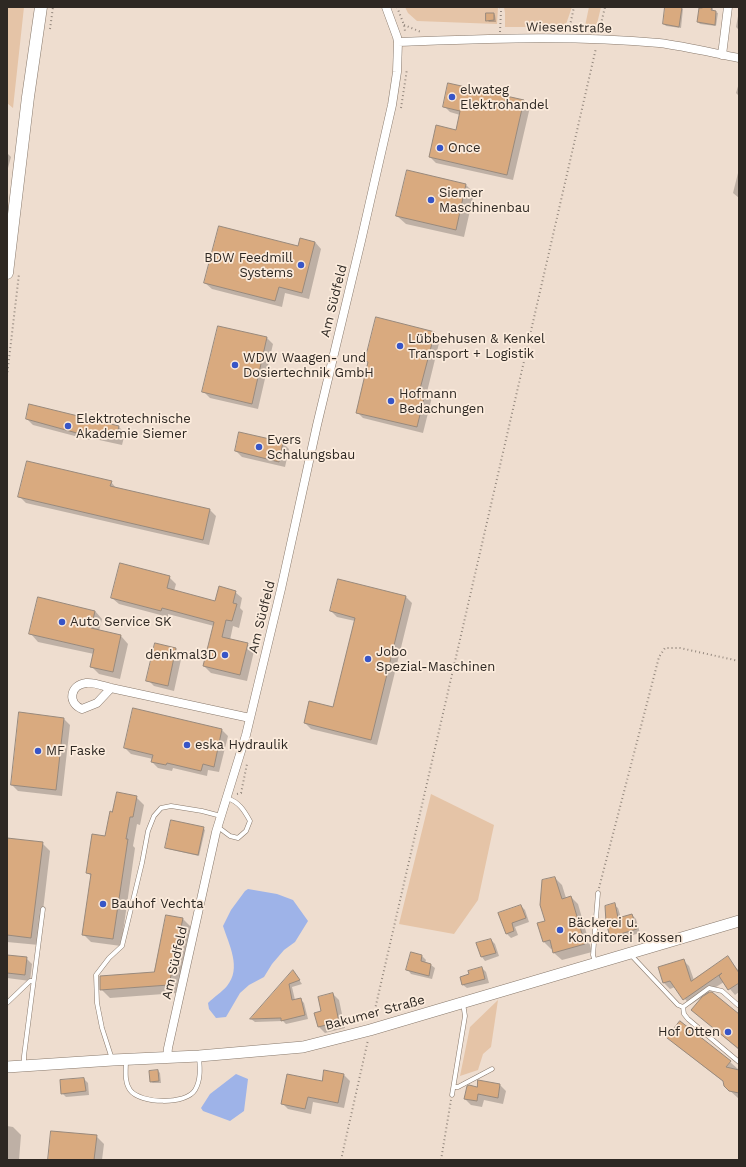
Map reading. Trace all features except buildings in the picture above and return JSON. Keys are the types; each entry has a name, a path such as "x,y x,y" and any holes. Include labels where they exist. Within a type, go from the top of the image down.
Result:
{"main road":[{"path":"7,272 27,104 41,7"}],"street":[{"name":"Am Südfeld","path":"167,1058 169,1040 218,827 250,718 392,105 397,72 398,37 386,7"},
{"path":"722,55 728,7"},
{"name":"Wiesenstraße","path":"398,42 499,39 598,39 660,43 739,58"},
{"path":"111,688 97,703 82,709 74,703 72,698 72,692 79,685 86,683 95,684 250,718"},
{"name":"Bakumer Straße","path":"7,1067 126,1059 200,1056 303,1047 370,1030 739,921"}],"lane":[{"path":"218,827 230,836 238,838 246,831 250,821 242,808 234,800 227,798"},
{"path":"113,1060 102,1028 97,1003 96,975 109,958 122,946 142,863 148,831 154,816 162,808 171,806 222,816"},
{"path":"595,963 593,955 598,893"},
{"path":"24,1065 43,910"},
{"path":"629,953 678,1005 683,1007"},
{"path":"7,1003 30,981 34,981"},
{"path":"683,1007 709,988 722,991 739,1006"},
{"path":"452,1095 465,1016 463,1003"},
{"path":"683,1007 684,1014 688,1019 739,1062"},
{"path":"126,1059 127,1083 129,1089 133,1094 141,1099 151,1101 184,1099 190,1096 195,1091 198,1083 200,1073 200,1056"},
{"path":"454,1086 458,1087 492,1069"}],"path":[{"path":"397,7 404,25"},
{"path":"499,39 500,7"},
{"path":"568,39 570,21 574,7"},
{"path":"341,1160 605,7"},
{"path":"598,893 659,658 665,648 680,648 739,661"},
{"path":"441,1160 452,1095"}],"shaded area":[{"path":"7,7 24,7 13,108 7,103"},
{"path":"405,7 498,7 497,24 417,21 408,13"},
{"path":"504,7 572,7 565,27 505,27"},
{"path":"589,7 601,7 596,28 585,26"},
{"path":"431,794 494,825 478,900 454,934 399,924"},
{"path":"498,1000 491,1047 483,1054 478,1070 460,1076 470,1027"}],"water":[{"path":"248,889 277,894 293,900 308,921 295,942 284,950 272,964 264,977 249,985 240,993 226,1017 216,1018 209,1009 208,1003 227,986 234,972 233,956 223,926 231,910"},
{"path":"236,1074 248,1079 244,1111 230,1121 203,1111 201,1108 210,1094"}],"place":[{"name":"elwateg Elektrohandel","path":"452,97"},
{"name":"Once","path":"440,148"},
{"name":"Siemer Maschinenbau","path":"431,200"},
{"name":"BDW Feedmill Systems","path":"301,265"},
{"name":"Lübbehusen & Kenkel Transport + Logistik","path":"400,346"},
{"name":"WDW Waagen- und Dosiertechnik GmbH","path":"235,365"},
{"name":"Hofmann Bedachungen","path":"391,401"},
{"name":"Elektrotechnische Akademie Siemer","path":"68,426"},
{"name":"Evers Schalungsbau","path":"259,447"},
{"name":"Auto Service SK","path":"62,622"},
{"name":"denkmal3D","path":"225,655"},
{"name":"Jobo Spezial-Maschinen","path":"368,659"},
{"name":"eska Hydraulik","path":"187,745"},
{"name":"MF Faske","path":"38,751"},
{"name":"Bauhof Vechta","path":"103,904"},
{"name":"Bäckerei u. Konditorei Kossen","path":"560,930"},
{"name":"Hof Otten","path":"728,1032"}]}
